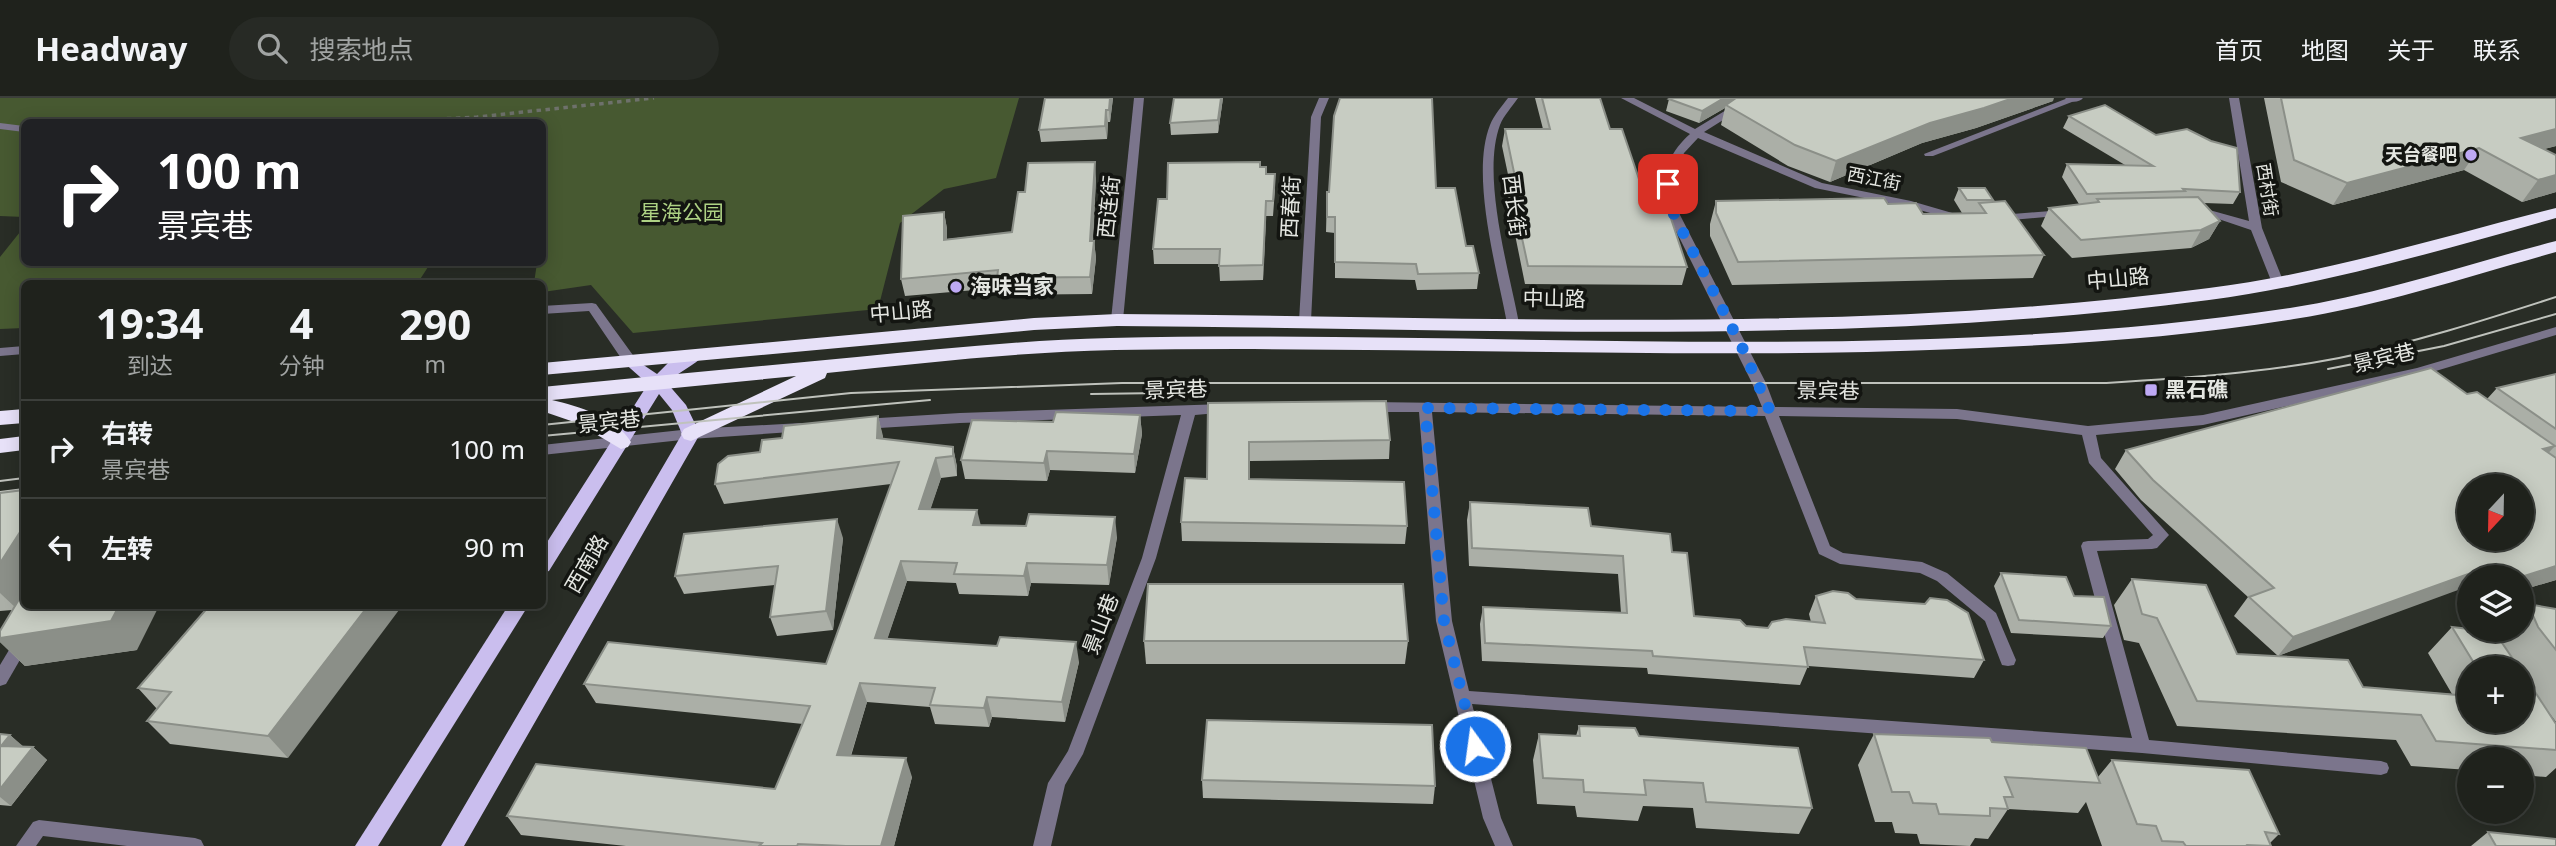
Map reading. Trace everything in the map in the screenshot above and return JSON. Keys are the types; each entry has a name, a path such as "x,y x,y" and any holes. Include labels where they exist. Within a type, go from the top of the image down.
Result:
{"highway":[{"name":"中山路","path":"546,369 1034,324 1117,320 1730,324 1915,319 2041,311 2130,304 2278,283 2344,270 2556,213"},
{"path":"546,394 1024,347 1114,344 1742,347 1936,345 2060,338 2222,323 2298,312 2373,297 2556,246"},
{"path":"691,434 832,366"},
{"path":"546,405 578,414 601,426 621,442"},
{"path":"0,418 21,416"},
{"path":"0,446 21,443"}],"main road":[{"name":"西南路","path":"546,560 658,382 674,367 696,355"},
{"path":"630,361 658,382 680,405 691,434"},
{"name":"西南路","path":"452,846 691,434"},
{"path":"366,846 516,609"}],"street":[{"name":"西连街","path":"1117,320 1139,98"},
{"name":"西春街","path":"1304,321 1316,117 1324,98"},
{"name":"西长街","path":"1513,98 1494,126 1489,158 1491,199 1513,323"},
{"name":"西江街","path":"1626,98 1694,132 1819,187 1910,204 1967,220 1980,219"},
{"path":"1753,98 1694,132 1675,160 1668,184 1674,215 1742,347 1824,550 1840,558 1922,568 1942,577 1991,617 2008,660"},
{"name":"西村街","path":"2234,98 2256,228 2278,283"},
{"path":"1929,154 2074,99"},
{"path":"0,126 21,129"},
{"path":"2188,209 2201,209 2256,228"},
{"path":"1993,218 2072,212"},
{"path":"546,310 592,307 630,361"},
{"name":"景宾巷","path":"1360,407 1956,414 2088,431 2203,420 2424,375 2556,331"},
{"path":"0,352 21,350"},
{"name":"景宾巷","path":"849,425 960,418 1189,412 1242,408"},
{"path":"1425,408 1444,621 1492,818 1504,846"},
{"name":"景山巷","path":"1042,846 1058,783 1075,754 1149,558 1189,412"},
{"name":"景宾巷","path":"546,450 691,434 821,426"},
{"path":"2088,431 2094,460 2162,536 2152,544 2088,546 2142,746"},
{"path":"0,678 32,626"},
{"path":"1463,698 2142,746 2381,768"},
{"path":"25,846 39,828 195,846"}],"path":[{"path":"440,119 654,98"}],"green space":[{"name":"星海公园","path":"0,98 1019,98 996,178 944,189 900,223 878,309 633,333 591,285 546,292 546,280 534,280 537,266 546,266 546,119 21,119 21,217 0,216"},
{"path":"21,231 21,266 442,266 428,267 420,280 21,280 21,328 0,329 0,257"}],"building":[{"path":"1045,98 1110,98 1105,126 1039,130"},
{"path":"1174,98 1221,98 1218,120 1170,123"},
{"path":"1340,98 1432,98 1436,188 1455,188 1466,246 1473,246 1479,273 1418,274 1416,264 1335,262 1335,217 1327,217 1327,192 1334,116"},
{"path":"1542,98 1600,98 1610,129 1622,129 1640,182 1659,182 1687,267 1528,266 1510,182 1516,182 1505,129 1550,129"},
{"path":"1724,98 1702,111 1669,99"},
{"path":"1736,98 2013,98 1930,123 1836,161 1795,145 1726,105"},
{"path":"2281,98 2556,98 2556,129 2521,138 2556,155 2556,175 2538,180 2479,148 2347,183 2294,160"},
{"path":"2105,105 2156,135 2187,129 2211,141 2237,148 2240,192 2183,189 2185,191 2087,194 2067,164 2153,166 2069,116"},
{"path":"1095,162 1090,241 1094,241 1090,277 997,278 998,270 901,279 903,216 944,212 944,240 1012,232 1018,192 1025,192 1028,163"},
{"path":"1260,162 1260,167 1266,167 1266,174 1275,174 1273,201 1266,201 1263,265 1219,266 1220,249 1153,249 1158,199 1167,199 1168,163"},
{"path":"1959,188 1985,188 1993,200 1967,200"},
{"path":"2198,197 2220,221 2201,230 2081,240 2049,208 2099,202 2097,199"},
{"path":"1884,198 1888,204 1916,203 1923,214 1986,213 1979,203 2005,201 2044,255 1738,262 1716,213 1716,201"},
{"path":"2431,368 2467,394 2477,392 2555,446 2543,449 2556,458 2556,566 2534,573 2534,565 2457,565 2457,578 2293,637 2249,597 2274,588 2153,480 2126,450"},
{"path":"2556,374 2556,429 2497,388"},
{"path":"1386,401 1390,440 1249,442 1249,479 1404,482 1407,526 1181,522 1185,478 1207,479 1208,403"},
{"path":"1056,412 1140,415 1134,454 1047,451 1044,463 961,460 972,420 1053,422"},
{"path":"878,416 877,438 953,447 953,456 936,458 919,509 977,510 973,525 1026,526 1029,514 1115,517 1107,565 1027,563 1024,576 954,574 957,563 901,561 875,638 997,646 1000,637 1076,642 1062,702 987,697 984,708 930,705 935,688 860,683 837,755 906,758 881,846 759,846 762,843 507,816 536,764 775,789 810,706 584,684 608,642 826,664 899,462 715,484 718,464 728,456 760,452 762,440 782,438 784,426"},
{"path":"21,490 21,531 0,563 0,493"},
{"path":"1470,502 1588,508 1591,526 1670,534 1672,552 1687,553 1694,616 1740,620 1746,626 1768,628 1772,622 1786,619 1825,623 1816,596 1833,591 1848,593 1856,599 1925,604 1930,598 1947,600 1968,613 1984,660 1804,647 1808,667 1653,656 1652,651 1485,643 1483,607 1627,613 1623,556 1472,548"},
{"path":"837,519 826,611 770,617 778,566 675,576 684,534"},
{"path":"2001,573 2066,577 2074,596 2104,597 2111,626 2019,620"},
{"path":"2132,579 2206,585 2237,654 2348,660 2363,687 2457,695 2457,733 2534,733 2534,690 2556,724 2556,750 2436,741 2421,715 2197,701 2157,618 2142,614"},
{"path":"1148,584 1403,584 1408,641 1144,641"},
{"path":"21,596 21,609 117,609 111,621 0,638 0,631"},
{"path":"2534,605 2556,609 2556,650 2534,618"},
{"path":"206,609 366,609 268,736 147,721 171,692 138,688"},
{"path":"2461,642 2501,642 2511,656 2470,656"},
{"path":"1207,720 1432,725 1435,786 1202,780"},
{"path":"1579,726 1635,728 1639,736 1798,748 1812,808 1706,802 1703,783 1644,780 1646,795 1584,792 1583,780 1543,778 1539,734 1580,736"},
{"path":"0,734 10,735 1,746 33,747 0,789"},
{"path":"1874,734 1990,738 1992,742 2086,748 2100,783 2005,777 2013,797 2004,797 2008,809 1990,808 1990,816 1939,814 1936,804 1913,803 1909,792 1892,792"},
{"path":"2112,760 2249,770 2279,834 2265,832 2271,846 2186,846 2183,842 2162,841 2156,826 2137,824"},
{"path":"2488,832 2556,839 2556,846 2496,846"}],"tram line":[{"path":"546,425 851,393 1122,383 2105,383 2252,371 2339,358 2421,338 2556,297"},
{"path":"2328,369 2444,346 2556,314"},
{"path":"1091,394 1161,393"},
{"path":"546,436 930,400"},
{"path":"0,481 21,478"},
{"path":"0,492 21,489"}],"place":[{"name":"天台餐吧","path":"2471,155"},
{"name":"海味当家","path":"956,287"},
{"name":"黑石礁","path":"2151,390"}],"route":[{"path":"1475,746 1444,621 1425,408 1770,411 1742,347 1674,215 1668,184"}]}
